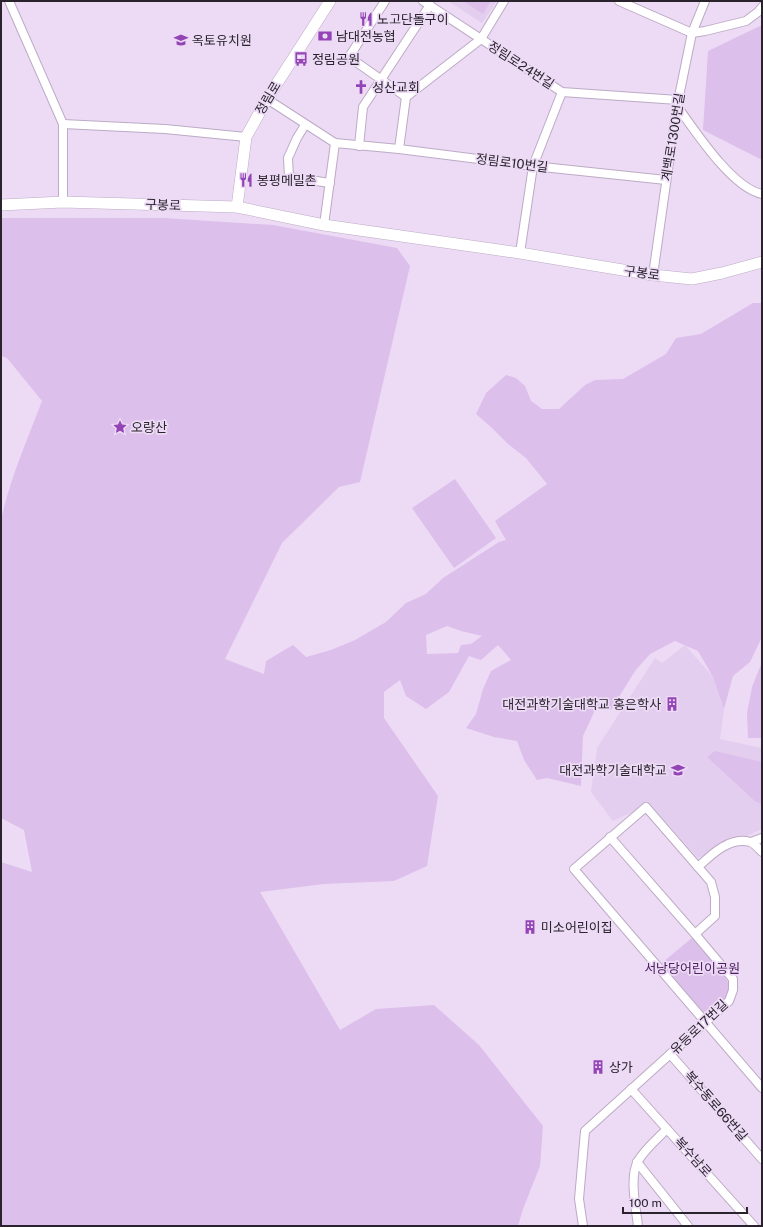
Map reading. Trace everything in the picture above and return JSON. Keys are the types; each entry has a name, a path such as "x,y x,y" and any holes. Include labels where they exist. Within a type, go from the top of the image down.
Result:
{"street":[{"path":"9,1 63,124 63,202"},
{"name":"정림로","path":"237,207 246,137 266,99 330,1"},
{"path":"385,1 349,58 406,96"},
{"path":"399,149 406,96 481,39 504,1"},
{"path":"619,1 692,34 746,20 758,12 762,7"},
{"name":"계백로1300번길","path":"653,275 677,103 692,34 705,1"},
{"path":"359,146 363,107 427,3"},
{"name":"정림로24번길","path":"427,3 562,92 677,103"},
{"path":"520,253 533,166 562,92"},
{"name":"정림로10번길","path":"266,99 335,143 666,180"},
{"path":"677,103 721,164 742,185 756,193 762,194"},
{"path":"63,124 165,129 246,137"},
{"path":"305,125 288,158 289,177 330,183"},
{"path":"324,225 335,143"},
{"name":"구봉로","path":"1,205 63,202 237,207 324,225 520,253 653,275 692,279 751,266 762,262"},
{"path":"695,934 715,916 715,897 711,882 646,806 574,868 762,1088"},
{"name":"유등로17번길","path":"583,1226 579,1199 585,1131 706,1023 729,1001 733,990 732,979 695,934 610,837"},
{"path":"698,867 724,845 742,841 751,842 762,838"},
{"path":"751,842 762,852"},
{"name":"복수동로66번길","path":"670,1054 762,1159"},
{"name":"복수남로","path":"631,1089 754,1226"},
{"path":"638,1226 634,1179 637,1162 646,1150 667,1129"},
{"path":"637,1162 688,1226"}],"shaded area":[{"path":"448,1 497,1 482,23"},
{"name":"대전과학기술대학교","path":"685,645 713,677 724,709 720,739 762,748 762,829 698,858 650,804 613,821 591,792 597,748 655,658 662,663"}],"green space":[{"path":"463,1 491,1 483,14"},
{"path":"762,25 762,160 703,130 708,51"},
{"path":"1,218 164,218 273,225 397,248 410,266 360,482 339,487 282,543 225,659 264,674 266,661 293,645 306,657 331,650 355,640 386,622 406,603 426,594 443,578 499,542 506,540 495,521 547,484 526,458 508,444 476,414 486,393 506,375 516,378 525,386 531,401 542,409 559,409 585,385 595,380 623,379 666,354 676,338 701,334 753,303 762,303 761,639 750,662 733,676 724,709 713,677 698,651 675,641 650,654 635,671 611,710 596,708 583,736 581,786 547,778 537,780 524,760 517,741 494,737 466,728 476,714 483,689 491,671 511,660 498,645 481,660 469,656 449,692 426,709 406,696 400,680 384,692 384,718 438,796 427,866 394,881 324,884 260,892 340,1030 376,1009 434,1005 479,1045 543,1126 540,1166 518,1226 1,1226 1,862 32,872 24,830 1,818 1,520 14,475 42,401 7,358 1,356","holes":["447,626 482,636 471,644 461,645 458,653 427,654 426,635"]},
{"path":"455,479 496,538 454,568 412,508"},
{"path":"762,662 762,738 748,738 747,713 752,687"},
{"path":"715,751 762,762 762,804 756,802 707,757"},
{"name":"서낭당어린이공원","path":"693,937 729,983 727,1000 707,1019 662,963"}],"place":[{"name":"노고단돌구이","path":"366,19"},
{"name":"남대전농협","path":"325,36"},
{"name":"옥토유치원","path":"181,40"},
{"name":"정림공원","path":"301,59"},
{"name":"성산교회","path":"361,87"},
{"name":"봉평메밀촌","path":"246,180"},
{"name":"오량산","path":"120,427"},
{"name":"대전과학기술대학교 홍은학사","path":"672,704"},
{"name":"대전과학기술대학교","path":"678,770"},
{"name":"미소어린이집","path":"530,927"},
{"name":"상가","path":"598,1067"}]}
